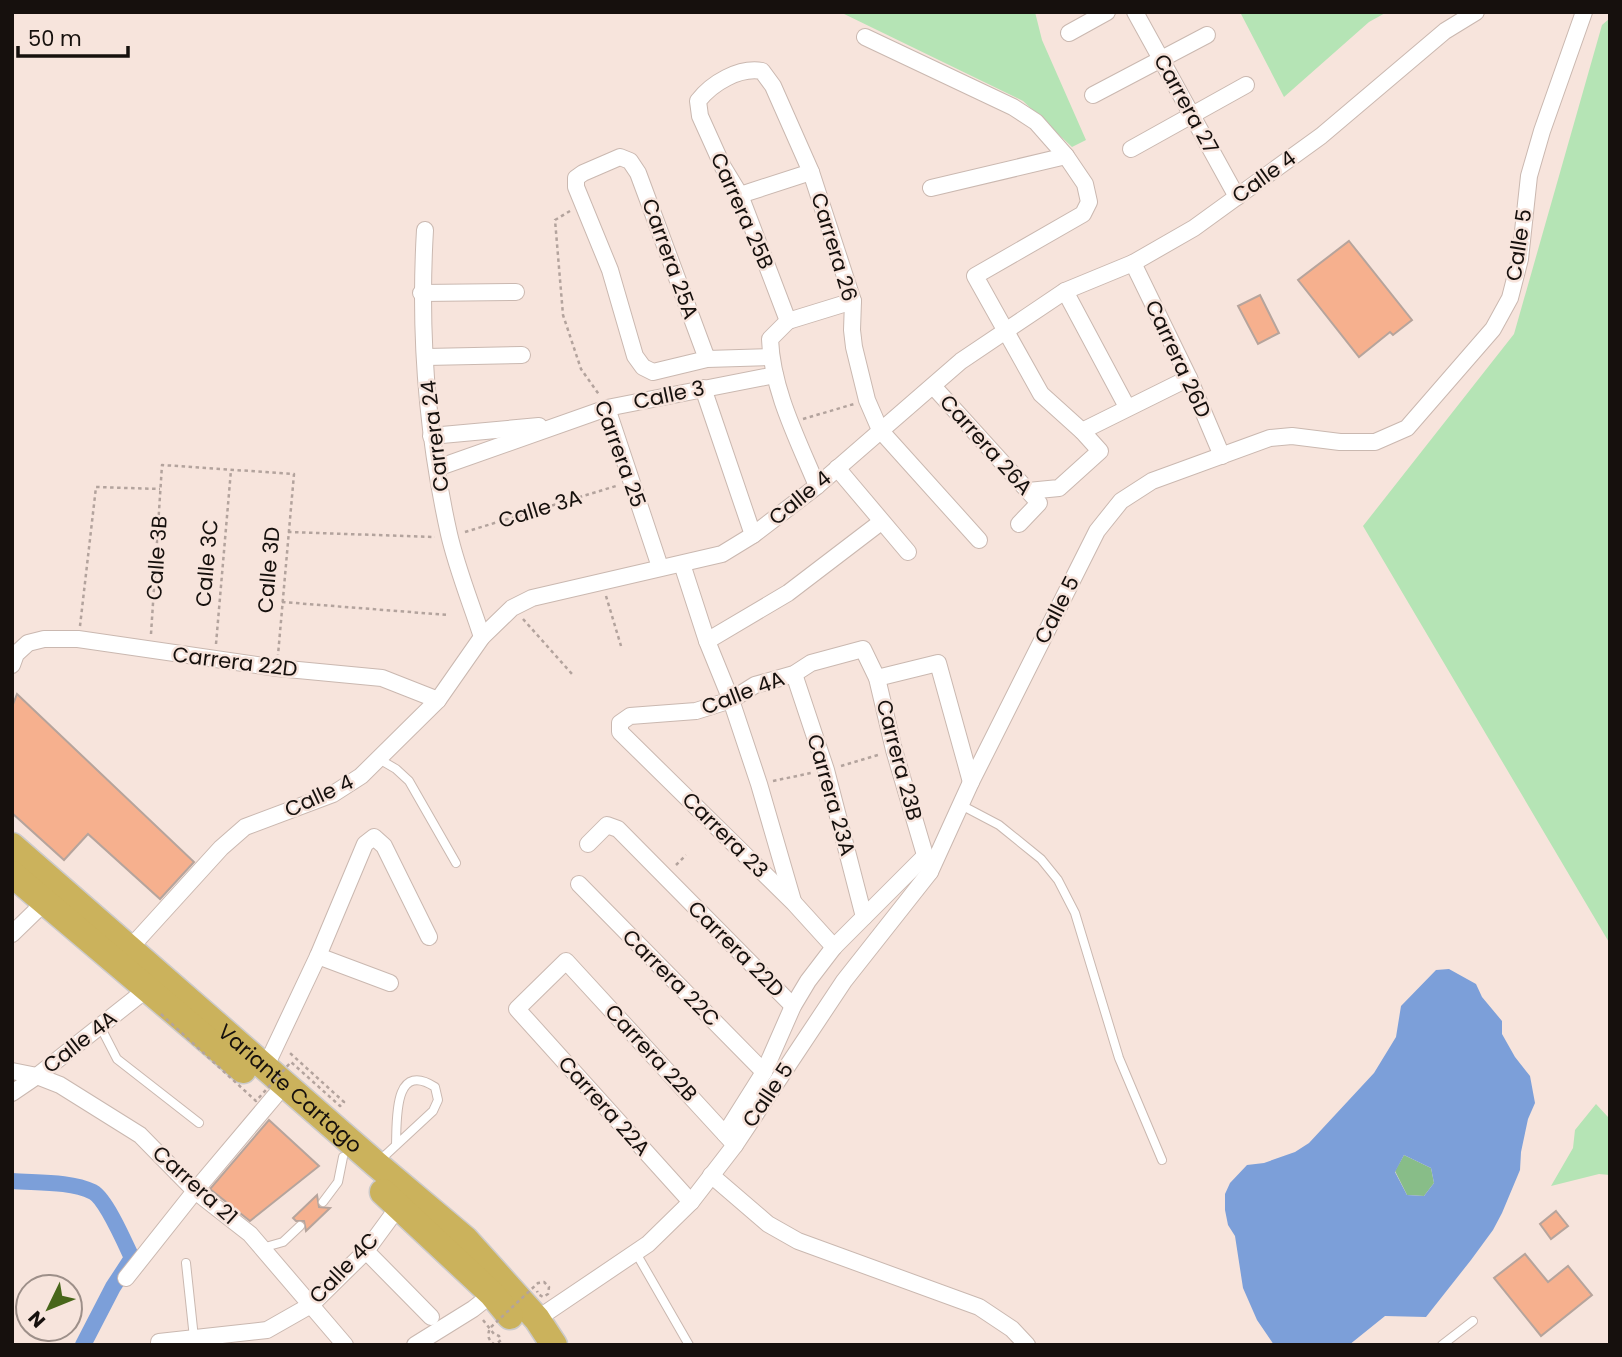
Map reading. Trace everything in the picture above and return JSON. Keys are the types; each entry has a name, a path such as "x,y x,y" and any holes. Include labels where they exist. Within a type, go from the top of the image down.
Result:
{"highway":[{"name":"Variante Cartago","path":"12,846 465,1239 534,1332"},
{"name":"Variante Cartago","path":"12,874 275,1096 399,1206 534,1332 554,1345"}],"street":[{"path":"1069,33 1107,12"},
{"name":"Carrera 27","path":"1135,12 1237,197"},
{"name":"Calle 4","path":"130,948 221,848 245,827 341,790 361,776 438,700 482,637 512,608 532,598 722,554 754,535 817,486 961,361 1065,291 1133,264 1194,228 1321,136 1445,31 1476,12"},
{"name":"Calle 5","path":"534,1332 636,1253 691,1202 711,1175 730,1139 844,981 930,872 971,782 1097,531 1121,501 1152,481 1270,438 1292,436 1340,442 1375,442 1407,428 1493,329 1510,298 1520,259 1529,176 1584,12"},
{"path":"1093,95 1207,35"},
{"path":"864,37 1013,107 1037,122 1066,156 1085,184 1089,202 1083,214 975,276 1003,331 1041,394 1100,451 1059,488 1034,497 1019,524"},
{"name":"Carrera 26","path":"698,101 707,89 747,69 762,71 773,86 811,172 853,301 854,347 867,400 880,430 979,540"},
{"path":"1131,149 1246,85"},
{"name":"Carrera 25B","path":"698,101 700,116 723,167 740,195 788,321"},
{"path":"932,188 1066,156"},
{"name":"Carrera 25A","path":"620,157 630,160 638,173 707,359 653,372 643,367 635,356 610,270 576,187 576,178 583,173 620,157"},
{"path":"740,195 811,172"},
{"name":"Carrera 24","path":"425,230 421,293 431,436 449,537 482,637"},
{"name":"Carrera 26D","path":"1133,264 1189,378 1222,456"},
{"path":"1065,291 1127,407"},
{"path":"421,293 516,292"},
{"path":"817,486 775,375 770,339 788,321 853,301"},
{"path":"426,357 522,355"},
{"path":"707,359 771,357"},
{"name":"Calle 3","path":"437,468 607,408 775,375"},
{"path":"1082,431 1189,378"},
{"name":"Carrera 26A","path":"933,386 1034,497"},
{"path":"703,388 754,535"},
{"name":"Carrera 25","path":"607,408 660,568"},
{"name":"Calle 3","path":"431,436 566,424"},
{"path":"837,468 908,552"},
{"path":"707,641 788,593 881,522"},
{"path":"682,564 759,784 794,903"},
{"name":"Carrera 22D","path":"12,665 16,654 28,643 44,639 78,639 277,668 382,678 438,700"},
{"name":"Calle 4A","path":"620,723 630,716 696,711 731,700 755,685 794,674 811,663 863,649"},
{"name":"Carrera 23B","path":"863,649 877,678 894,750 930,872"},
{"path":"877,678 938,663 971,782"},
{"name":"Carrera 23A","path":"794,674 826,770 864,917"},
{"name":"Carrera 23","path":"620,723 620,732 794,903 834,947"},
{"name":"Carrera 22D","path":"587,844 607,825 618,830 793,1006"},
{"path":"266,1066 365,844 374,836 384,846 429,937"},
{"path":"730,1139 793,1006 808,981 834,947 925,856"},
{"name":"Carrera 22C","path":"579,884 764,1072"},
{"path":"12,934 46,901"},
{"path":"317,956 390,983"},
{"name":"Carrera 22B","path":"566,961 730,1139"},
{"name":"Carrera 22A","path":"566,961 517,1009 691,1202"},
{"name":"Calle 4A","path":"12,1093 147,989"},
{"name":"Carrera 21","path":"12,1071 37,1076 60,1085 140,1135 195,1191 250,1234 345,1345"},
{"path":"126,1278 275,1096"},
{"path":"711,1175 768,1224 798,1241 979,1307 1012,1329 1027,1345"},
{"name":"Calle 4C","path":"159,1342 267,1330 311,1305 366,1251 399,1206"},
{"path":"366,1251 431,1317"},
{"path":"415,1345 492,1294"}],"lane":[{"path":"379,759 410,781 456,863"},
{"path":"961,805 999,825 1041,859 1058,880 1075,913 1119,1058 1163,1160"},
{"path":"100,1027 117,1059 198,1123"},
{"path":"376,1164 433,1111 439,1100 435,1087 424,1080 413,1081 405,1087 397,1100 396,1145"},
{"path":"323,1202 338,1182 343,1157"},
{"path":"262,1248 283,1242 300,1226"},
{"path":"636,1253 689,1345"},
{"path":"186,1263 194,1338"},
{"path":"1441,1345 1473,1321"}],"path":[{"name":"Carrera 25","path":"555,220 563,315 581,369 607,408"},
{"path":"792,422 867,400"},
{"name":"Calle 3B","path":"150,650 162,465 231,470"},
{"name":"Calle 3D","path":"231,470 295,474 277,668"},
{"name":"Calle 3C","path":"215,660 231,470"},
{"name":"Calle 3A","path":"288,532 449,537 631,481"},
{"path":"78,639 96,487 161,489"},
{"path":"602,581 621,646"},
{"path":"282,602 448,615"},
{"path":"512,608 572,674"},
{"path":"161,1014 256,1101 291,1062 340,1106 344,1102 290,1054"},
{"path":"494,1334 501,1340 495,1345 490,1342 490,1328 538,1283 544,1282 549,1287 548,1294 543,1297 537,1291"}],"green space":[{"path":"840,12 1035,12 1042,40 1086,140 1072,147 1023,101"},
{"path":"1240,12 1387,12 1369,22 1284,97"},
{"path":"1610,18 1610,944 1363,526 1514,334 1602,25"},
{"path":"1596,1104 1608,1117 1610,1110 1610,1175 1599,1174 1551,1186 1573,1148 1575,1130"},
{"path":"1404,1155 1431,1168 1434,1183 1424,1196 1407,1195 1395,1171"}],"water":[{"path":"1449,969 1476,984 1482,997 1502,1021 1502,1034 1530,1076 1535,1103 1528,1119 1520,1170 1502,1213 1493,1230 1426,1317 1385,1316 1349,1345 1274,1345 1257,1320 1243,1288 1235,1236 1228,1225 1225,1210 1225,1194 1230,1183 1247,1165 1264,1163 1295,1152 1309,1143 1374,1073 1396,1037 1401,1006 1436,970","holes":["1404,1155 1431,1168 1434,1183 1424,1196 1407,1195 1395,1172"]}],"building":[{"path":"1349,241 1412,320 1393,335 1390,332 1359,357 1298,280"},
{"path":"1260,295 1279,333 1258,344 1238,306"},
{"path":"17,694 194,862 160,899 88,834 64,860 12,813 12,707"},
{"path":"269,1120 319,1166 250,1221 210,1189"},
{"path":"317,1195 319,1207 330,1208 306,1231 304,1221 296,1221 293,1218"},
{"path":"1556,1211 1568,1226 1551,1239 1540,1224"},
{"path":"1525,1254 1548,1282 1568,1266 1592,1295 1541,1336 1494,1278"}],"waterway":[{"path":"12,1181 64,1184 93,1192 109,1212 132,1258 113,1287 83,1345"}]}
